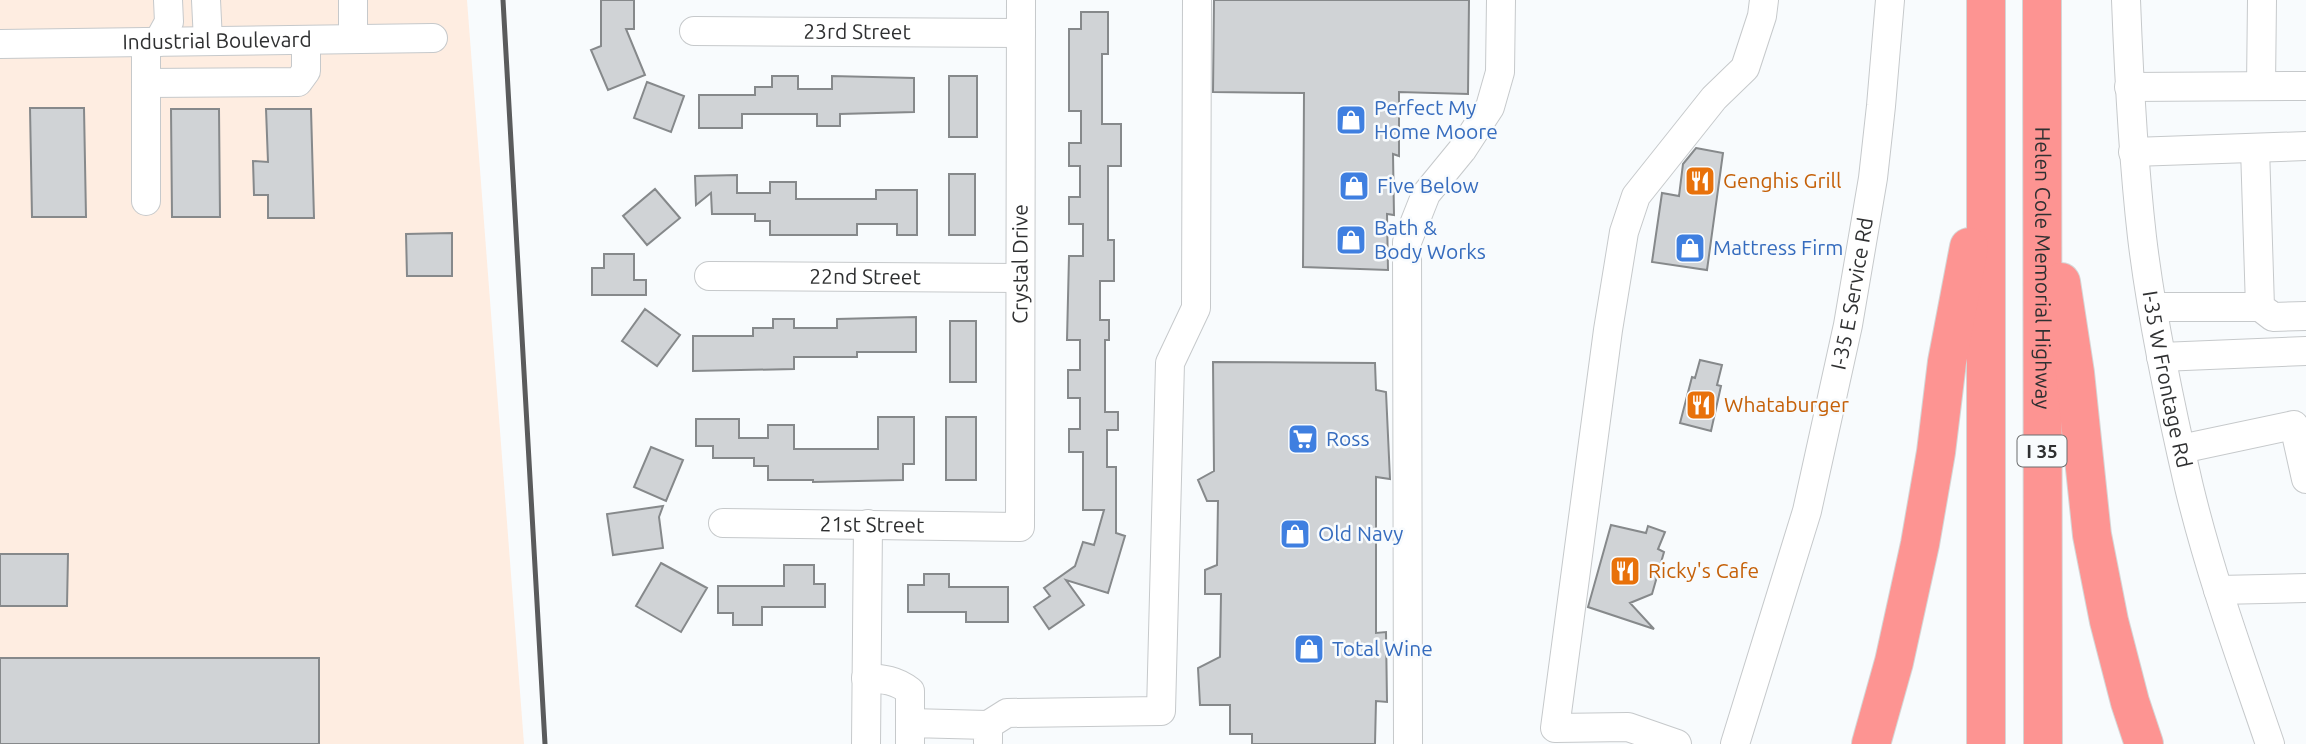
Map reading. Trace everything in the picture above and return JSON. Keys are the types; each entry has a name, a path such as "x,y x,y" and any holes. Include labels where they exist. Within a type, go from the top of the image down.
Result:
{"highway":[{"name":"I 35","path":"1986,0 1986,744"},
{"name":"Helen Cole Memorial Highway","path":"2042,0 2043,744"},
{"path":"2042,157 2075,373 2092,535 2109,621 2144,744"},
{"path":"1871,744 1895,662 1920,544 1936,452 1947,362 1986,159"}],"street":[{"path":"146,201 146,83 152,42 169,22 168,0"},
{"path":"206,0 208,41"},
{"path":"353,0 353,39"},
{"name":"Crystal Drive","path":"1020,527 1021,0"},
{"path":"866,678 887,679 900,683 910,691 910,733 988,734 1007,713 1161,711 1170,363 1196,308 1197,0"},
{"path":"1408,744 1408,242 1426,194 1462,150 1490,107 1500,72 1501,0"},
{"path":"1677,744 1628,727 1555,729 1608,330 1624,232 1636,196 1714,98 1745,68 1762,16 1763,0"},
{"name":"I-35 E Service Rd","path":"1729,743 1807,512 1848,325 1874,166 1890,0"},
{"name":"I-35 W Frontage Rd","path":"2126,0 2133,152 2142,240 2161,357 2189,488 2218,590 2270,744"},
{"path":"2261,86 2262,0"},
{"name":"23rd Street","path":"694,31 1021,33"},
{"name":"Industrial Boulevard","path":"0,44 433,38"},
{"path":"146,83 298,82 306,71 306,40"},
{"path":"240,41 242,82"},
{"path":"2129,86 2306,86"},
{"path":"2133,152 2306,146"},
{"path":"2255,148 2260,307"},
{"name":"22nd Street","path":"709,276 1020,278"},
{"path":"2153,307 2260,307 2273,317 2306,316"},
{"path":"2161,357 2306,351"},
{"path":"2181,449 2300,424 2306,479"},
{"name":"21st Street","path":"723,523 1020,527"},
{"path":"866,744 868,524"},
{"path":"2218,590 2306,587"}],"shaded area":[{"path":"0,0 467,0 524,744 0,744"}],"building":[{"path":"601,0 634,0 634,29 626,29 645,75 608,90 591,50 601,46"},
{"path":"1214,0 1469,0 1468,94 1399,92 1399,156 1393,154 1394,215 1387,214 1388,270 1303,267 1304,93 1213,92"},
{"path":"1081,12 1108,12 1108,54 1102,54 1102,124 1121,124 1121,166 1108,166 1108,240 1114,240 1114,281 1100,281 1100,320 1109,320 1109,340 1105,340 1105,412 1118,412 1118,430 1107,430 1107,467 1116,467 1116,533 1125,536 1108,593 1066,580 1084,605 1049,629 1034,607 1050,596 1044,588 1075,566 1083,542 1094,545 1104,510 1083,510 1083,452 1069,452 1069,429 1080,429 1080,398 1068,398 1068,370 1080,370 1080,340 1067,340 1069,256 1083,256 1083,224 1069,224 1069,197 1080,197 1080,166 1069,166 1069,143 1081,143 1081,111 1069,111 1069,29 1081,29"},
{"path":"772,76 798,76 798,89 832,89 832,76 914,78 914,112 840,114 840,126 817,126 817,114 742,114 742,128 699,128 699,95 755,95 755,87 772,87"},
{"path":"949,76 977,76 977,137 949,137"},
{"path":"647,82 684,96 671,132 634,118"},
{"path":"30,108 84,108 86,217 32,217"},
{"path":"171,109 219,109 220,217 172,217"},
{"path":"266,109 311,109 314,218 268,218 268,195 254,195 253,161 268,162"},
{"path":"1696,148 1723,153 1707,270 1652,262 1662,193 1679,196 1683,164"},
{"path":"949,174 975,174 975,235 949,235"},
{"path":"737,175 737,193 770,193 770,182 796,182 796,199 876,199 876,190 917,190 917,235 897,235 897,224 857,224 857,235 770,235 770,221 755,221 755,214 712,214 711,193 696,205 695,176"},
{"path":"655,189 680,218 647,245 623,216"},
{"path":"452,233 452,276 407,276 406,234"},
{"path":"604,254 634,254 634,280 646,280 646,295 592,295 592,268 604,268"},
{"path":"645,309 680,335 657,366 622,341"},
{"path":"916,317 916,352 857,352 857,357 794,357 794,369 693,371 693,336 753,336 753,328 773,328 773,319 794,319 794,328 837,328 837,319"},
{"path":"950,321 976,321 976,382 950,382"},
{"name":"Whataburger","path":"1700,360 1722,365 1717,385 1721,386 1711,431 1680,423 1692,377 1695,378"},
{"path":"1213,362 1375,363 1376,390 1386,392 1390,479 1376,477 1376,633 1386,632 1387,702 1376,701 1375,744 1252,744 1252,734 1230,734 1230,705 1200,705 1198,668 1220,657 1221,594 1205,594 1205,570 1217,565 1218,501 1207,501 1198,480 1214,471"},
{"path":"878,417 914,417 914,464 903,464 903,480 768,480 768,466 754,466 754,458 713,458 713,446 696,446 696,419 739,419 739,438 768,438 768,425 794,425 794,449 878,449"},
{"path":"946,417 976,417 976,480 946,480"},
{"path":"651,447 683,460 666,501 634,487"},
{"path":"663,506 659,517 663,548 613,555 607,514"},
{"name":"Ricky's Cafe","path":"1611,525 1646,533 1648,526 1665,532 1658,549 1664,552 1652,594 1630,603 1654,629 1588,607"},
{"path":"0,554 68,554 67,606 0,606"},
{"path":"661,563 707,588 681,632 636,606"},
{"path":"784,565 814,565 814,584 825,584 825,607 762,607 762,625 733,625 733,613 718,613 718,586 784,586"},
{"path":"924,574 949,574 949,587 1008,587 1008,622 966,622 966,612 908,612 908,585 924,585"},
{"path":"0,658 319,658 319,744 0,744"}],"railway":[{"path":"503,0 545,744"}],"place":[{"name":"Perfect My Home Moore","path":"1351,120"},
{"name":"Genghis Grill","path":"1700,181"},
{"name":"Five Below","path":"1354,186"},
{"name":"Bath & Body Works","path":"1351,240"},
{"name":"Mattress Firm","path":"1690,248"},
{"name":"Whataburger","path":"1701,405"},
{"name":"Ross","path":"1303,439"},
{"name":"Old Navy","path":"1295,534"},
{"name":"Ricky's Cafe","path":"1625,571"},
{"name":"Total Wine","path":"1309,649"}]}
